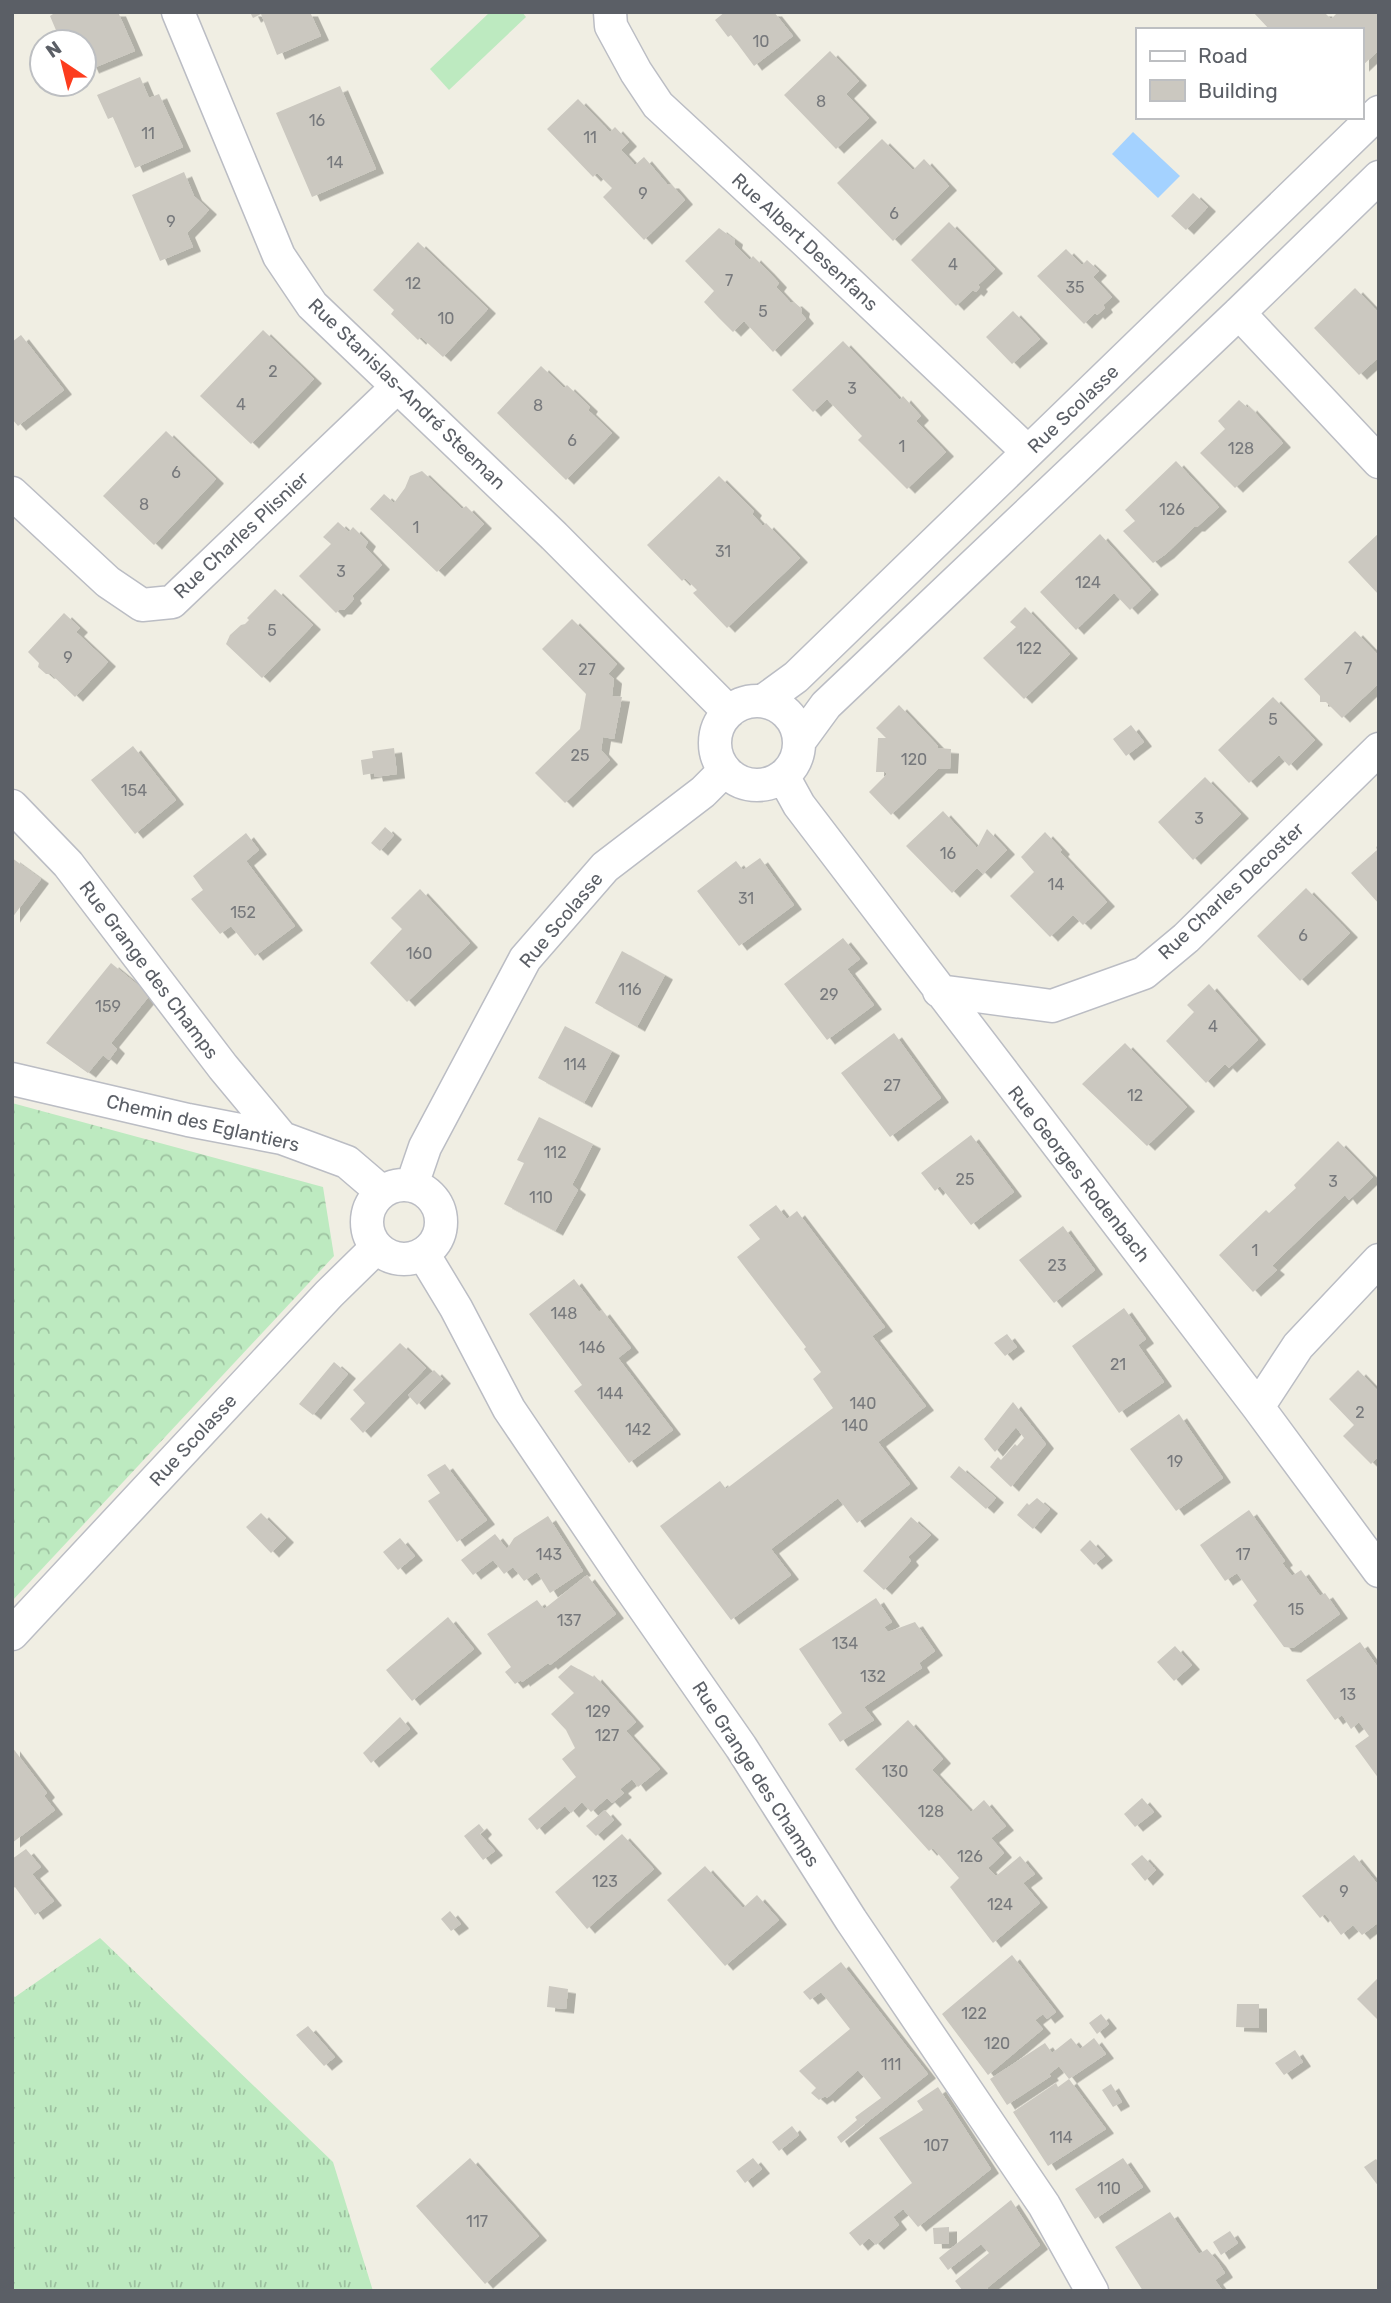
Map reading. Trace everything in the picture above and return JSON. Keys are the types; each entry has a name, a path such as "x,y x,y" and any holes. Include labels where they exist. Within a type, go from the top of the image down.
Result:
{"street":[{"name":"Rue Stanislas-André Steeman","path":"178,12 279,256 312,305 554,536 729,712"},
{"name":"Rue Albert Desenfans","path":"610,12 611,26 658,105 1028,452"},
{"name":"Rue Scolasse","path":"763,701 796,677 1379,112"},
{"path":"799,742 825,705 1379,177"},
{"path":"1239,313 1379,462"},
{"name":"Rue Charles Plisnier","path":"12,492 108,582 142,605 172,602 396,388"},
{"path":"763,701 781,709 794,723 799,742 792,766 783,776 772,783 759,785 734,778 724,770 715,746 716,734 729,712 739,705 763,701"},
{"name":"Rue Charles Decoster","path":"939,991 1052,1006 1144,973 1186,937 1379,749"},
{"name":"Rue Scolasse","path":"412,1185 425,1147 525,959 605,867 702,792 724,770"},
{"name":"Rue Georges Rodenbach","path":"783,776 799,805 1258,1407 1379,1571"},
{"name":"Rue Grange des Champs","path":"12,806 68,864 223,1067 282,1138"},
{"name":"Chemin des Eglantiers","path":"12,1079 188,1120 282,1138 347,1162 382,1192"},
{"path":"396,1185 412,1185 428,1193 439,1208 442,1225 437,1242 424,1255 407,1260 390,1258 376,1248 368,1234 367,1219 371,1204 382,1192 396,1185"},
{"name":"Rue Scolasse","path":"12,1634 329,1294 376,1248"},
{"name":"Rue Grange des Champs","path":"424,1255 456,1308 509,1409 741,1747 851,1920 1044,2205 1092,2291"},
{"path":"1258,1407 1298,1346 1379,1260"}],"green space":[{"path":"490,12 522,12 526,17 449,90 430,69"},
{"path":"12,1103 323,1187 334,1256 12,1601"},
{"path":"100,1938 333,2162 373,2291 12,2291 12,1995 15,1997"}],"water":[{"path":"1133,132 1180,176 1158,198 1112,154"}],"building":[{"path":"56,12 118,12 135,51 98,66 98,28 55,28 50,16"},
{"path":"250,12 310,12 321,36 277,55 261,14 253,18"},
{"path":"725,12 774,12 793,36 754,66 731,35 728,37 715,20"},
{"path":"1253,12 1324,12 1331,19 1338,12 1379,12 1379,50 1363,65 1363,28 1268,28"},
{"path":"830,51 859,81 846,94 869,118 836,149 784,95"},
{"path":"140,77 149,98 159,94 183,147 135,168 113,117 108,119 98,95"},
{"path":"340,86 376,169 312,197 276,113"},
{"path":"578,99 610,132 615,127 629,142 621,150 635,165 644,157 685,200 644,240 603,197 612,188 597,173 593,177 547,129"},
{"path":"882,139 913,170 924,159 949,186 893,241 837,183"},
{"path":"184,172 194,196 209,210 187,233 193,247 160,261 132,195"},
{"path":"1193,193 1208,207 1186,230 1171,216"},
{"path":"949,222 995,269 978,285 980,287 976,292 973,290 956,306 911,260"},
{"path":"719,228 735,240 734,244 750,260 753,256 779,283 776,287 791,303 794,302 802,309 801,313 806,319 773,352 744,321 733,332 718,317 704,302 714,291 685,261"},
{"path":"418,242 488,309 443,357 421,337 418,340 391,314 394,310 373,290"},
{"path":"1066,249 1082,265 1087,260 1099,271 1093,277 1112,297 1103,305 1105,308 1084,324 1037,276"},
{"path":"1355,288 1379,313 1379,357 1359,375 1314,328"},
{"path":"1013,311 1040,339 1012,364 986,337"},
{"path":"263,330 314,379 251,444 200,396"},
{"path":"21,335 64,390 18,426 12,419 12,342"},
{"path":"843,341 900,400 903,396 921,416 916,421 946,452 907,489 858,440 862,436 827,399 813,412 792,390"},
{"path":"541,366 564,388 567,385 612,433 566,480 497,413"},
{"path":"1239,400 1248,408 1249,406 1283,443 1235,488 1200,453 1225,429 1218,421"},
{"path":"166,431 216,479 154,545 103,496"},
{"path":"1176,461 1219,507 1153,563 1123,531 1135,521 1125,510"},
{"path":"422,471 462,509 466,506 484,524 437,572 370,509 384,494 394,503 410,476"},
{"path":"719,476 754,511 752,514 763,526 766,523 800,558 727,628 693,593 697,590 685,578 682,581 647,545"},
{"path":"338,522 349,532 353,527 368,542 365,547 382,565 352,596 354,599 344,610 336,613 299,576 331,544 323,537"},
{"path":"1379,533 1379,595 1348,562"},
{"path":"1100,534 1151,590 1130,610 1114,593 1076,630 1040,592"},
{"path":"275,589 313,625 262,678 226,644 230,635 249,620 247,618"},
{"path":"1025,607 1070,654 1024,699 983,658 1016,627 1010,622"},
{"path":"64,613 80,628 76,632 108,662 75,697 51,674 46,674 38,667 39,663 28,652"},
{"path":"572,619 617,664 608,674 614,679 612,696 622,697 614,739 603,737 601,750 610,760 565,803 535,773 580,729 586,694 542,649"},
{"path":"1355,631 1379,656 1379,683 1342,718 1326,702 1320,702 1320,696 1304,679"},
{"path":"1273,697 1315,740 1289,766 1279,755 1249,783 1218,750"},
{"path":"899,705 938,748 951,749 950,769 938,769 891,815 869,792 887,774 876,772 878,738 886,738 876,728"},
{"path":"1131,725 1144,742 1126,756 1113,739"},
{"path":"133,746 176,800 135,834 91,780"},
{"path":"394,748 397,774 375,777 374,773 363,775 361,760 373,758 372,751"},
{"path":"1205,777 1241,814 1193,860 1158,822"},
{"path":"943,811 977,848 987,829 1007,850 983,874 977,868 952,893 906,846"},
{"path":"385,827 394,835 380,851 371,843"},
{"path":"1045,832 1107,902 1083,925 1073,915 1050,937 1010,896 1034,872 1021,857"},
{"path":"246,833 259,850 246,861 295,926 255,956 231,926 220,934 191,899 203,890 193,876"},
{"path":"1379,845 1379,904 1351,873 1377,850"},
{"path":"12,858 41,879 12,918"},
{"path":"760,858 794,905 739,946 697,891 736,861 743,870"},
{"path":"1306,888 1350,933 1300,981 1257,936"},
{"path":"420,889 470,943 407,1002 370,963 402,929 391,918"},
{"path":"843,938 860,959 847,969 874,1005 827,1040 784,984"},
{"path":"622,951 665,975 637,1027 595,1003"},
{"path":"111,963 150,995 111,1043 117,1049 109,1060 103,1055 88,1073 46,1043"},
{"path":"1209,984 1258,1040 1229,1068 1225,1064 1206,1083 1166,1041 1194,1012 1187,1005"},
{"path":"565,1026 612,1051 584,1103 538,1078"},
{"path":"894,1033 941,1098 890,1137 841,1073"},
{"path":"1125,1043 1187,1107 1147,1146 1082,1084"},
{"path":"539,1117 593,1144 572,1185 578,1190 555,1231 504,1204 524,1163 517,1160"},
{"path":"971,1135 1014,1192 971,1225 940,1186 935,1191 921,1173"},
{"path":"1338,1141 1373,1177 1349,1200 1345,1195 1272,1266 1277,1270 1253,1292 1219,1255 1266,1210 1269,1213 1296,1188 1294,1185"},
{"path":"776,1205 787,1219 797,1211 885,1327 872,1336 926,1406 878,1442 910,1484 857,1523 838,1498 771,1549 791,1575 731,1620 660,1526 720,1481 726,1489 833,1408 813,1379 821,1372 804,1349 806,1347 737,1257 760,1239 749,1225"},
{"path":"1063,1226 1095,1270 1054,1303 1019,1260"},
{"path":"574,1279 631,1348 618,1358 673,1430 629,1463 574,1391 582,1385 529,1314"},
{"path":"1124,1308 1146,1339 1138,1345 1164,1382 1119,1413 1072,1346"},
{"path":"1007,1334 1017,1347 1005,1356 994,1343"},
{"path":"400,1343 426,1368 363,1433 350,1419 365,1403 353,1390"},
{"path":"334,1362 348,1374 313,1415 299,1404"},
{"path":"434,1370 443,1379 417,1405 408,1395"},
{"path":"1358,1370 1379,1392 1379,1456 1371,1464 1343,1436 1354,1425 1329,1399"},
{"path":"1013,1402 1046,1444 1011,1487 990,1467 998,1457 1001,1460 1024,1438 1016,1427 995,1452 984,1439"},
{"path":"1179,1414 1223,1478 1176,1511 1130,1449"},
{"path":"445,1464 487,1520 457,1542 428,1501 440,1493 427,1475"},
{"path":"959,1466 996,1498 986,1509 950,1477"},
{"path":"1037,1498 1050,1509 1033,1529 1017,1515 1027,1503 1029,1505"},
{"path":"1249,1510 1285,1561 1282,1563 1292,1576 1301,1570 1320,1596 1325,1593 1340,1614 1293,1648 1284,1647 1253,1605 1257,1601 1237,1573 1225,1581 1200,1545"},
{"path":"261,1513 286,1538 271,1553 246,1527"},
{"path":"548,1516 583,1571 550,1593 537,1572 524,1581 513,1567 504,1574 493,1560 473,1575 461,1560 495,1534 507,1549 514,1538"},
{"path":"911,1517 931,1535 908,1557 911,1561 884,1590 863,1571"},
{"path":"400,1538 415,1556 398,1570 383,1552"},
{"path":"1090,1540 1105,1556 1094,1565 1080,1550"},
{"path":"587,1575 616,1614 550,1665 548,1663 515,1684 505,1672 511,1667 487,1634 537,1600 544,1609"},
{"path":"876,1598 892,1622 884,1627 888,1632 915,1622 935,1651 919,1663 922,1668 864,1707 874,1720 840,1742 828,1724 842,1713 799,1649"},
{"path":"448,1617 474,1649 412,1701 386,1670"},
{"path":"1360,1642 1379,1669 1379,1779 1355,1746 1369,1736 1359,1722 1351,1729 1342,1715 1335,1720 1306,1680"},
{"path":"1175,1646 1192,1665 1174,1681 1157,1662"},
{"path":"571,1665 593,1677 594,1675 636,1722 626,1731 660,1769 638,1787 632,1779 620,1789 624,1793 612,1803 607,1798 591,1812 582,1802 571,1813 565,1806 537,1830 528,1819 576,1777 562,1759 575,1748 566,1730 551,1714 574,1693 558,1677"},
{"path":"400,1717 410,1729 371,1763 363,1753"},
{"path":"908,1720 943,1759 932,1770 971,1812 984,1800 1006,1826 991,1838 1004,1853 988,1868 996,1876 1020,1856 1035,1874 1023,1883 1040,1903 993,1943 950,1887 959,1878 933,1848 929,1851 855,1769"},
{"path":"12,1747 47,1793 44,1796 55,1810 12,1843"},
{"path":"1142,1798 1154,1812 1135,1827 1124,1814"},
{"path":"605,1810 614,1820 596,1836 586,1826"},
{"path":"479,1824 484,1830 480,1834 495,1851 483,1860 464,1836"},
{"path":"622,1834 654,1869 587,1929 555,1892"},
{"path":"26,1849 41,1867 32,1874 54,1901 35,1915 15,1887 12,1889 12,1859"},
{"path":"1142,1855 1156,1870 1145,1881 1131,1864"},
{"path":"1354,1855 1379,1886 1379,1922 1362,1935 1353,1925 1341,1935 1325,1914 1320,1918 1302,1896"},
{"path":"705,1866 743,1908 757,1895 779,1920 725,1966 667,1900"},
{"path":"450,1911 461,1924 451,1931 441,1919"},
{"path":"1012,1955 1056,2012 1047,2019 1043,2014 1035,2020 1043,2029 988,2075 942,2014"},
{"path":"841,1962 928,2074 841,2143 837,2137 857,2120 855,2117 881,2098 858,2070 827,2098 825,2096 819,2100 811,2093 816,2088 799,2071 850,2029 821,1992 810,2000 803,1992"},
{"path":"1379,1977 1379,2021 1357,1999"},
{"path":"549,1986 568,1989 566,2009 547,2007"},
{"path":"1237,2004 1259,2004 1259,2028 1236,2027"},
{"path":"1101,2014 1109,2024 1097,2034 1089,2023"},
{"path":"308,2026 335,2057 324,2066 296,2035"},
{"path":"1071,2038 1080,2049 1094,2038 1106,2054 1069,2079 1059,2066 1049,2074 1051,2076 1007,2105 990,2079 1045,2043 1052,2053"},
{"path":"1295,2050 1303,2062 1284,2075 1275,2063"},
{"path":"1069,2079 1106,2129 1048,2166 1013,2112 1056,2083 1058,2087"},
{"path":"1111,2084 1122,2102 1113,2107 1102,2090"},
{"path":"938,2087 991,2169 918,2227 903,2209 893,2217 899,2225 876,2245 869,2238 860,2246 849,2233 912,2183 879,2138 923,2110 917,2101"},
{"path":"792,2126 799,2135 779,2151 772,2142"},
{"path":"470,2158 539,2236 485,2284 416,2206"},
{"path":"753,2158 762,2169 745,2183 736,2171"},
{"path":"1123,2158 1143,2187 1095,2219 1075,2189"},
{"path":"1376,2159 1379,2163 1379,2187 1364,2167"},
{"path":"1011,2200 1040,2245 987,2288 990,2291 963,2291 955,2281 989,2253 981,2244 948,2270 939,2258"},
{"path":"1170,2212 1199,2254 1207,2249 1218,2262 1225,2273 1215,2280 1223,2291 1143,2291 1115,2247"},
{"path":"949,2227 949,2244 934,2244 933,2228"},
{"path":"1230,2231 1238,2243 1221,2255 1213,2242"}]}
